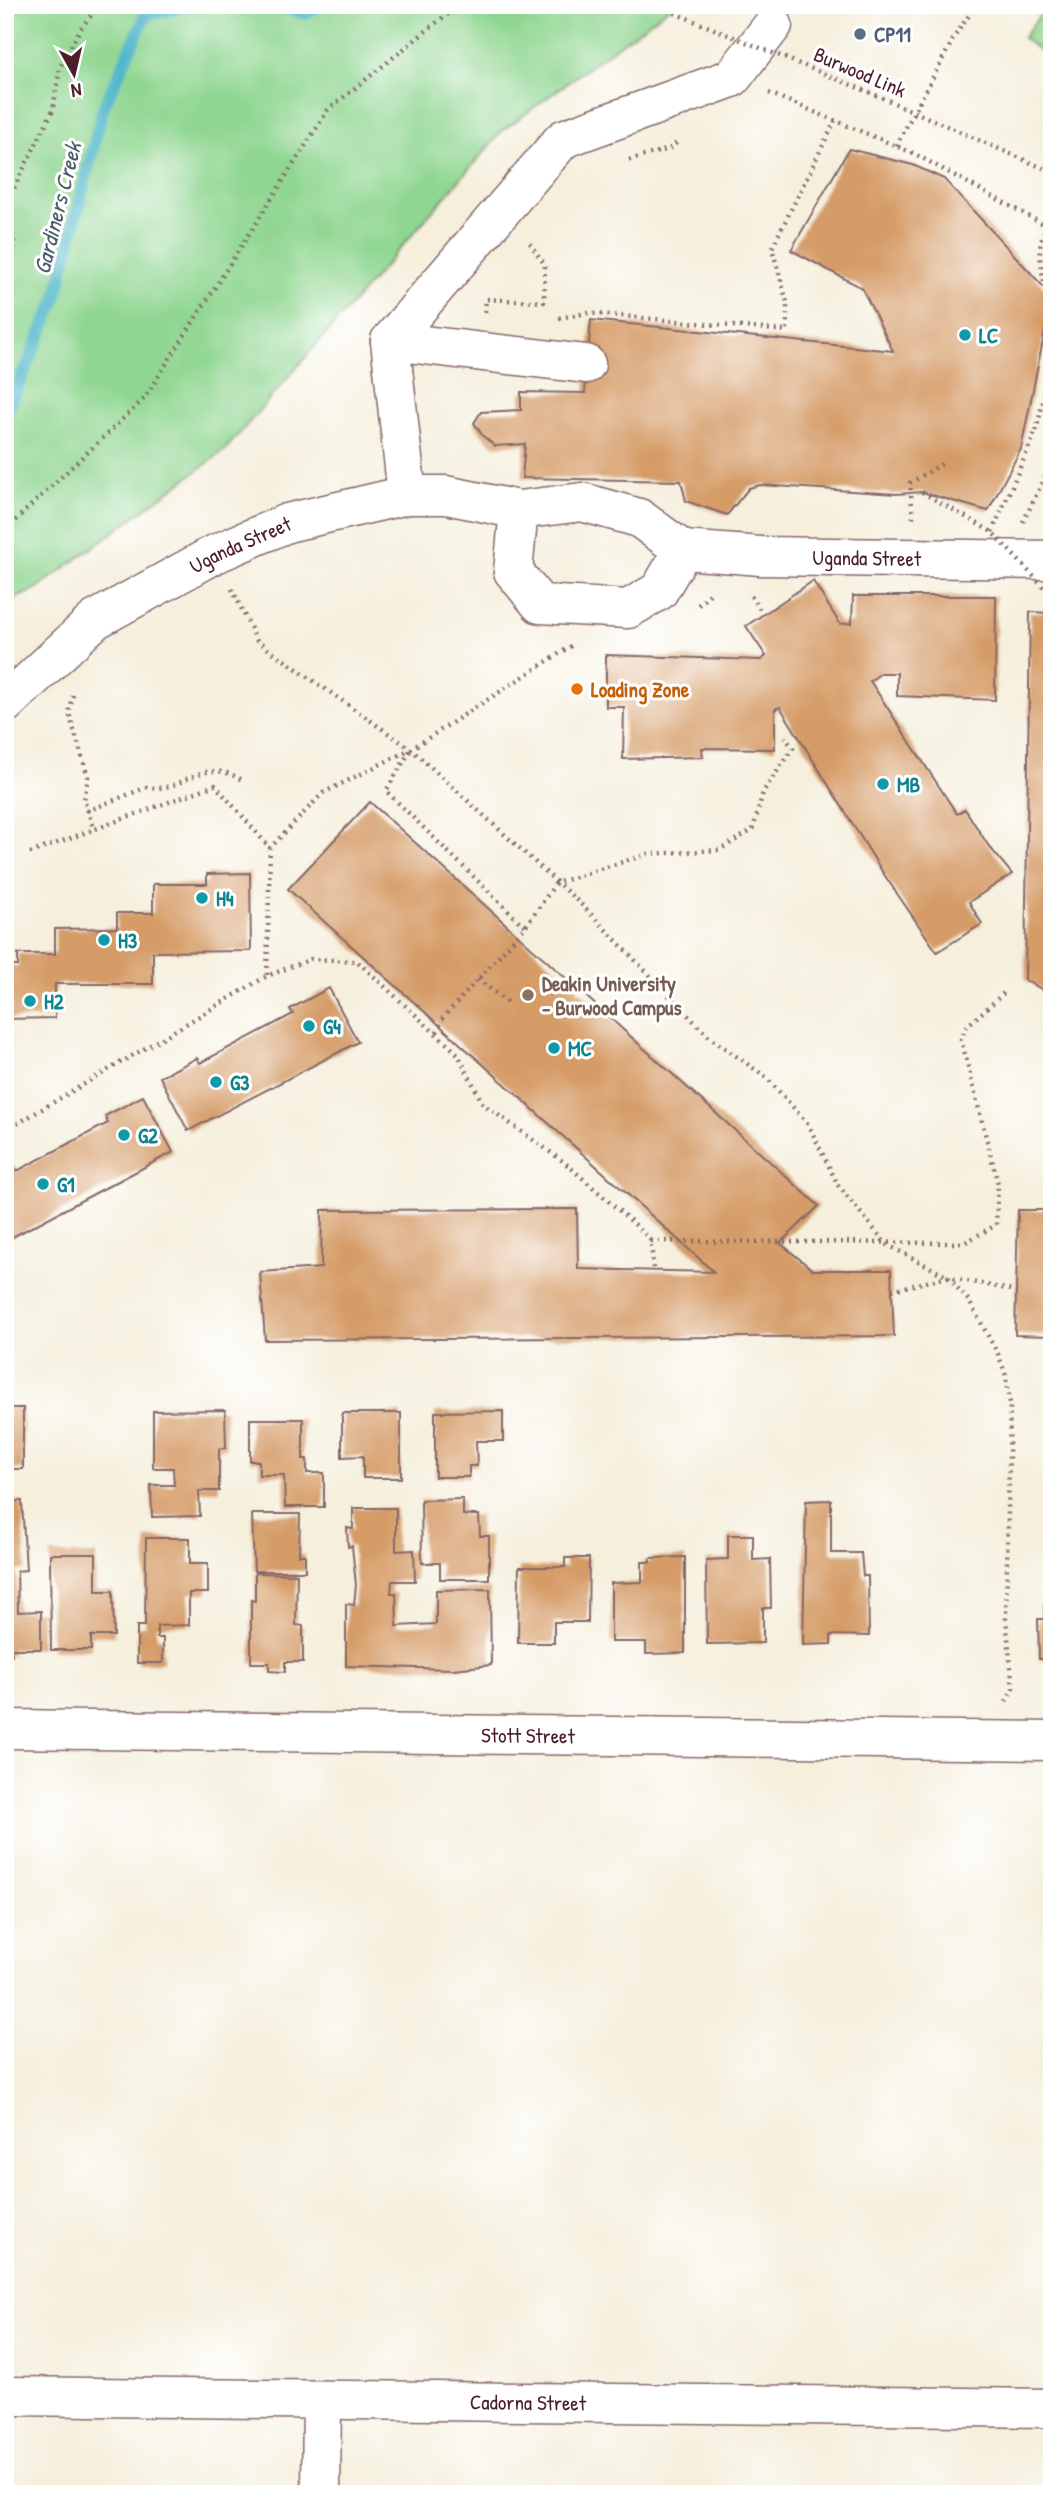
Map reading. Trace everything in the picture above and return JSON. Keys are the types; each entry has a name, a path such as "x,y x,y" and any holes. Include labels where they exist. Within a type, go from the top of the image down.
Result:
{"street":[{"path":"407,495 390,341 563,139 732,78 773,25"},
{"path":"390,341 586,364"},
{"name":"Uganda Street","path":"5,704 95,620 215,554 287,523 407,495 446,495 519,510 582,502 639,518 683,550 761,556 1052,560"},
{"path":"519,510 513,571 540,604 628,609 659,590 683,550"},
{"name":"Stott Street","path":"5,1729 1052,1741"},
{"name":"Cadorna Street","path":"5,2396 1052,2408"},
{"path":"321,2494 322,2400"}],"path":[{"path":"5,304 10,296 14,246 9,198 53,110 60,67 80,29 100,5"},
{"path":"5,530 144,399 328,110 446,15 470,5"},
{"name":"Burwood Link","path":"655,5 871,93 1052,172"},
{"path":"896,146 955,36 976,5"},
{"path":"732,78 896,146 1049,225 1040,251 1045,288"},
{"path":"547,317 588,313 787,331 787,302 772,248 835,121"},
{"path":"497,314 485,313 486,299 544,302 545,265 525,236"},
{"path":"992,532 1036,431 1052,365"},
{"path":"1031,502 1052,463"},
{"path":"912,500 910,483 942,464"},
{"path":"922,492 992,532 1052,596"},
{"path":"219,591 231,586 257,641 411,749 584,907 709,1037 766,1077 808,1124 838,1185 886,1244 948,1277 1016,1291"},
{"path":"270,848 323,793 411,749 534,667 577,642"},
{"path":"82,684 73,694 69,713 88,776 84,800 94,830"},
{"path":"437,1032 442,1019 525,927 556,883 648,854 719,850 753,830 763,792 793,748 785,737"},
{"path":"411,749 386,791 525,927"},
{"path":"88,811 147,787 157,789 209,770 228,770 244,781"},
{"path":"30,853 215,785 270,848 267,976"},
{"path":"5,1131 267,976 312,959 357,961 458,1054 483,1104 564,1162 629,1218 651,1241 653,1268"},
{"path":"478,979 506,1002"},
{"path":"651,1241 964,1243 996,1225 998,1184 961,1039 966,1027 1006,991"},
{"path":"892,1290 948,1277"},
{"path":"948,1277 969,1301 988,1331 1006,1375 1010,1403 1006,1618 1013,1688 987,1740"}],"green space":[{"path":"5,5 673,5 502,131 225,450 36,589 5,604"},
{"path":"1047,5 1052,5 1052,60 1023,38"}],"building":[{"name":"LC","path":"849,149 913,165 944,179 1052,296 1021,449 988,511 922,492 897,494 760,485 749,488 727,515 686,501 681,481 522,478 525,444 495,446 483,436 474,423 481,412 521,410 521,392 585,393 591,320 893,351 862,288 791,250"},
{"name":"MB","path":"813,581 840,624 852,623 853,596 996,596 995,700 897,696 897,673 881,673 870,681 957,814 965,809 988,845 1012,874 969,902 982,924 937,952 885,876 780,707 775,709 775,749 702,748 703,757 623,759 624,707 606,707 606,655 761,660 766,656 746,626"},
{"path":"1030,612 1052,613 1052,995 1025,980"},
{"name":"MC","path":"370,802 819,1206 780,1243 813,1270 891,1270 894,1336 265,1340 260,1272 321,1268 322,1210 577,1209 578,1269 714,1272 288,889"},
{"path":"250,873 251,951 153,952 153,984 55,984 55,1018 5,1019 5,966 18,966 18,954 55,954 55,929 117,928 117,913 153,913 153,884 207,884 207,874"},
{"path":"329,988 358,1042 188,1131 160,1077 197,1058 200,1063 293,1014 290,1009"},
{"path":"143,1096 173,1152 5,1241 5,1167 12,1163 17,1171 108,1123 105,1116"},
{"path":"1018,1210 1052,1210 1052,1336 1015,1335"},
{"path":"5,1408 23,1408 23,1469 5,1469"},
{"path":"225,1410 226,1448 219,1449 219,1491 199,1491 200,1516 152,1517 151,1485 174,1485 173,1468 153,1468 153,1411"},
{"path":"503,1411 503,1441 476,1441 477,1466 469,1466 469,1477 435,1477 435,1412"},
{"path":"342,1413 401,1413 401,1478 363,1478 363,1456 342,1457"},
{"path":"250,1419 303,1419 303,1459 307,1459 307,1473 324,1473 324,1507 285,1507 284,1475 259,1475 259,1461 250,1461"},
{"path":"463,1499 463,1515 479,1515 480,1536 489,1536 489,1579 440,1579 440,1563 422,1563 421,1500"},
{"path":"831,1500 831,1553 861,1553 863,1576 868,1576 869,1636 831,1635 831,1644 803,1645 806,1501"},
{"path":"5,1501 22,1501 26,1570 17,1571 18,1612 41,1611 41,1649 11,1649 12,1655 5,1655"},
{"path":"353,1508 396,1508 396,1551 414,1550 415,1581 392,1581 391,1593 396,1593 397,1626 436,1624 436,1590 490,1589 491,1665 453,1669 346,1666 346,1604 354,1605 356,1585 352,1546 348,1547 347,1528 353,1529"},
{"path":"252,1514 300,1514 299,1555 305,1555 305,1571 254,1571"},
{"path":"728,1535 753,1535 753,1560 770,1559 771,1608 763,1608 763,1643 707,1644 706,1560 728,1559"},
{"path":"146,1538 190,1538 190,1563 208,1563 208,1593 189,1593 189,1625 157,1626 157,1638 163,1638 163,1663 137,1663 137,1626 145,1626"},
{"path":"50,1554 96,1554 96,1591 113,1591 114,1636 91,1636 91,1650 51,1650"},
{"path":"685,1557 685,1653 646,1654 646,1642 611,1642 611,1583 642,1582 642,1562 650,1562 650,1558"},
{"path":"565,1558 589,1558 588,1622 554,1622 554,1643 518,1643 519,1567 565,1567"},
{"path":"255,1573 297,1574 296,1625 303,1626 303,1662 285,1662 285,1672 269,1671 269,1663 251,1663 251,1600 255,1601"},
{"path":"1044,1604 1052,1604 1052,1659 1039,1659 1038,1619 1044,1619"}],"waterway":[{"name":"Gardiners Creek","path":"5,416 56,299 103,108 146,15 193,5"},
{"name":"Gardiners Creek","path":"275,5 306,14 321,5"}],"place":[{"name":"CP11","path":"860,34"},
{"name":"LC","path":"965,335"},
{"name":"Loading Zone","path":"577,689"},
{"name":"MB","path":"883,784"},
{"name":"H4","path":"202,898"},
{"name":"H3","path":"104,940"},
{"name":"Deakin University - Burwood Campus","path":"528,995"},
{"name":"H2","path":"30,1001"},
{"name":"G4","path":"309,1026"},
{"name":"MC","path":"554,1048"},
{"name":"G3","path":"216,1082"},
{"name":"G2","path":"124,1135"},
{"name":"G1","path":"43,1184"}]}
